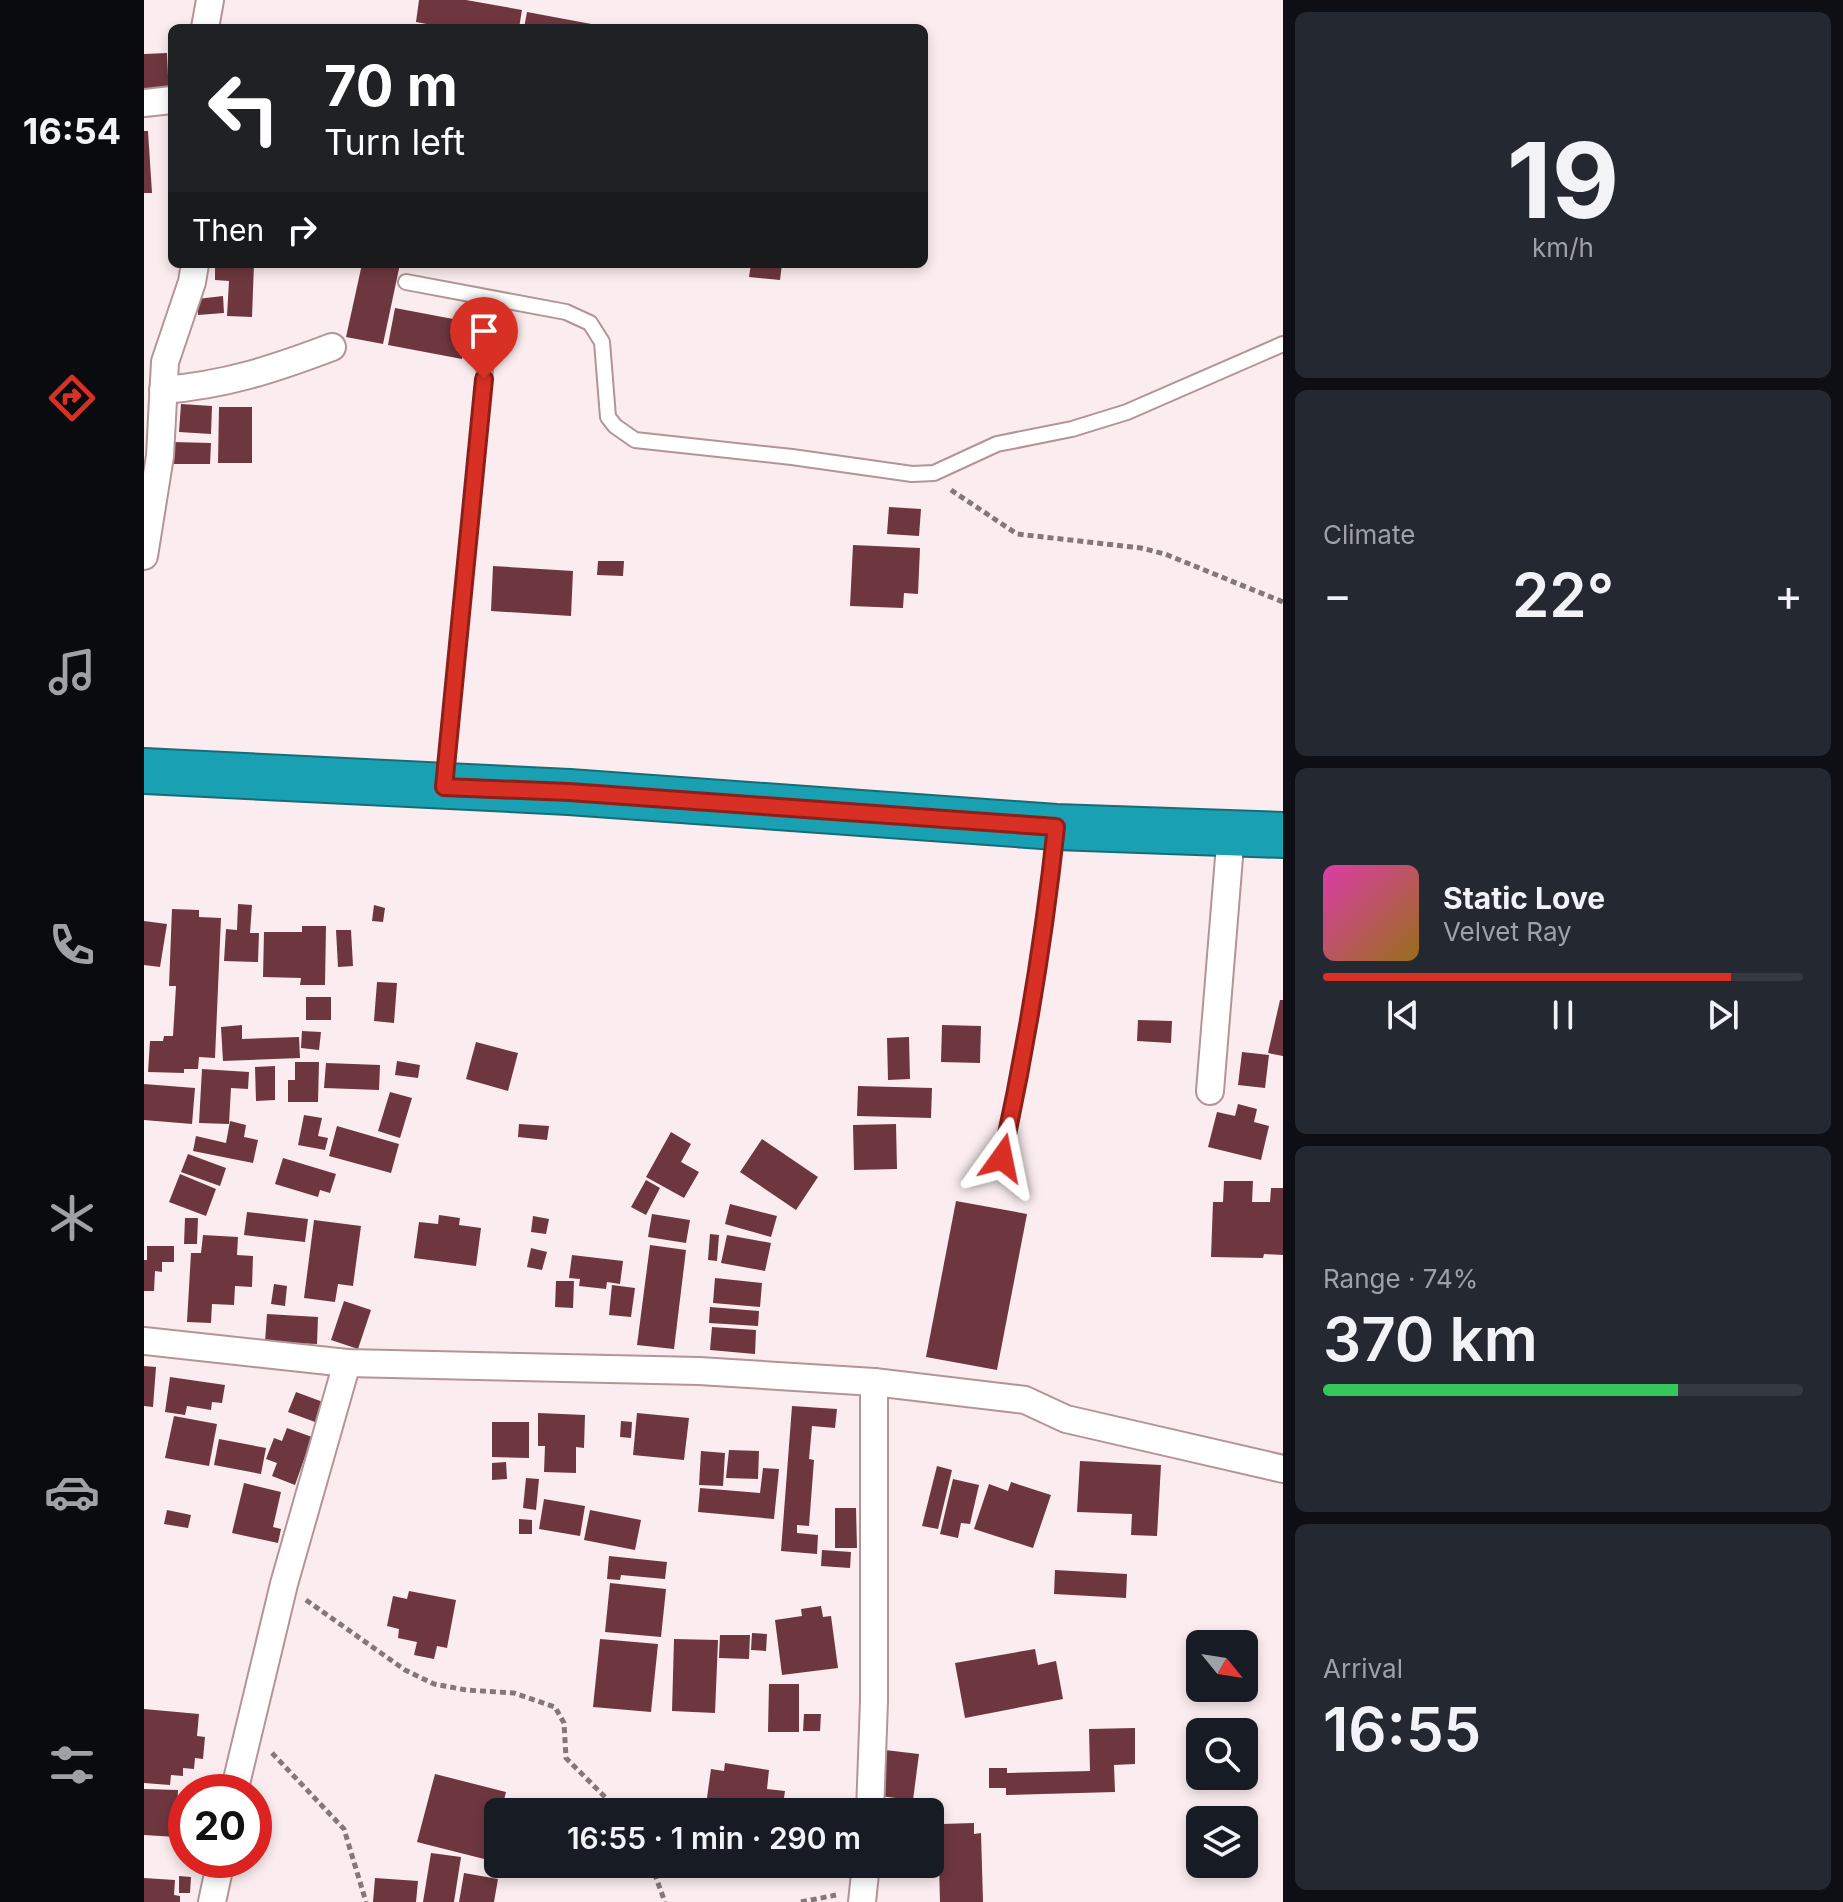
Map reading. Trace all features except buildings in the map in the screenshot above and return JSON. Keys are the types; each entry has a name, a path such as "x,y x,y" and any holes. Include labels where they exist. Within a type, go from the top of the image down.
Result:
{"highway":[{"path":"144,771 569,792 1056,827 1283,835"}],"street":[{"path":"206,24 210,0"},
{"path":"144,103 168,100"},
{"path":"144,556 160,456 165,362 194,268"},
{"path":"163,390 238,380 332,347"},
{"path":"1210,1091 1231,833"},
{"path":"144,1341 347,1363 699,1371 874,1382 1025,1400 1066,1419 1283,1469"},
{"path":"238,1774 284,1584 347,1363"},
{"path":"871,1798 874,1701 874,1382"},
{"path":"212,1902 217,1878"},
{"path":"862,1902 865,1878"}],"lane":[{"path":"406,282 566,312 590,323 602,342 608,417 635,440 912,474 934,473 997,444 1086,425 1127,412 1283,344"},
{"path":"444,787 492,299"},
{"path":"1002,1158 1032,1014 1056,827"}],"path":[{"path":"934,473 947,488 1017,534 1153,551 1283,602"},
{"path":"284,1584 405,1670 434,1684 514,1693 555,1707 564,1723 566,1758 606,1798"},
{"path":"249,1729 344,1829 366,1902"},
{"path":"656,1878 665,1902"}],"route":[{"path":"484,379 444,787 569,792 1056,827 1032,1014 1002,1158"}]}
